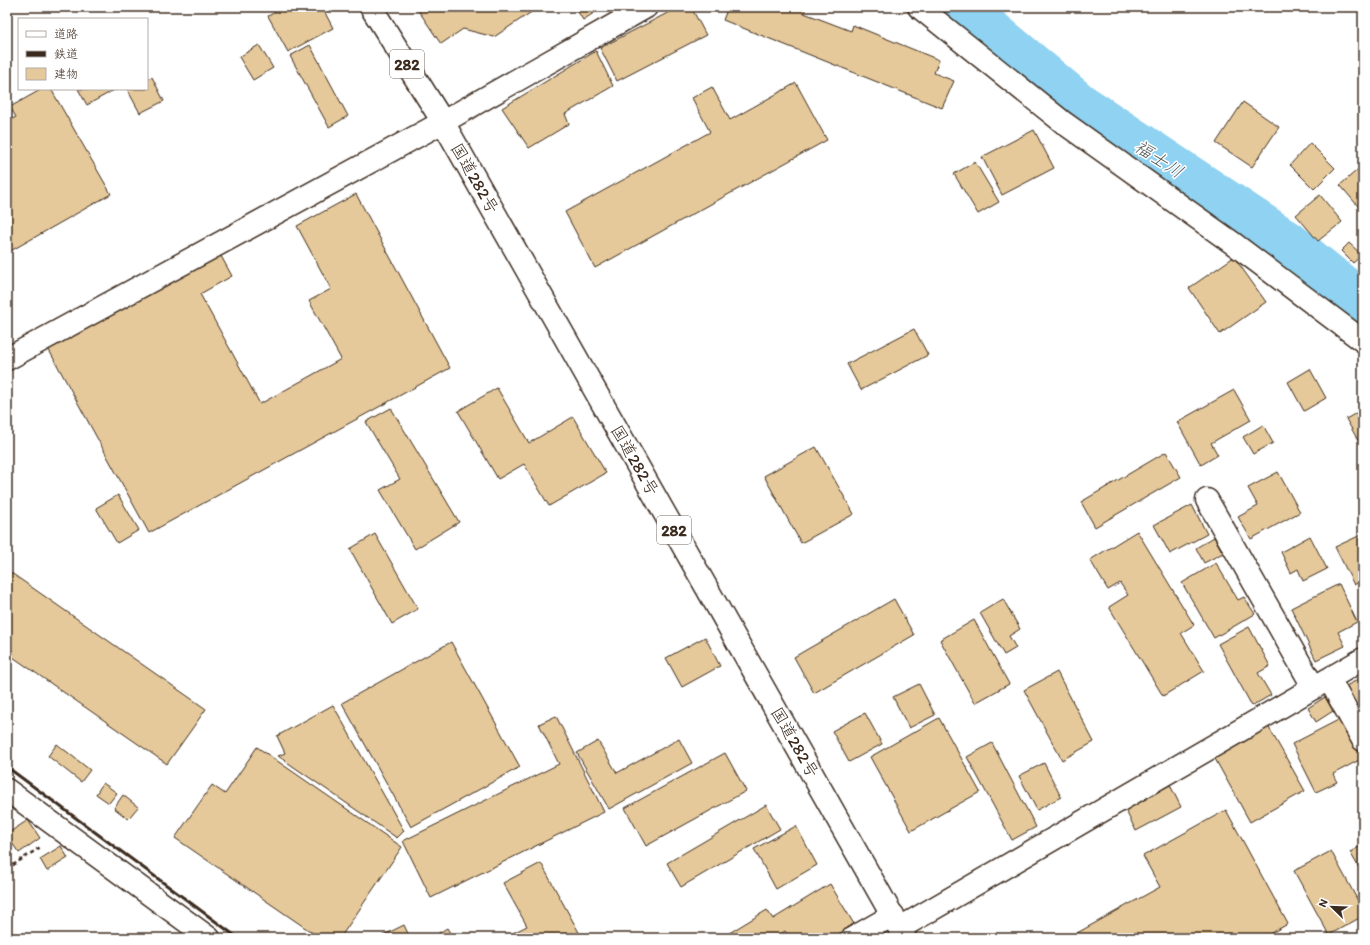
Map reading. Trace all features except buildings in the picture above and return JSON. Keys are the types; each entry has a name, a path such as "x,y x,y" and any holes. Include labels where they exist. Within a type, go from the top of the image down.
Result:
{"main road":[{"name":"国道282号","path":"371,7 443,122 899,927"},
{"path":"7,358 443,122 646,7"},
{"path":"919,7 1064,123 1234,244 1363,341"},
{"path":"1207,500 1322,683 1363,740"},
{"path":"853,938 899,927 1363,659"},
{"path":"7,790 209,938"}],"path":[{"path":"7,869 64,831"}],"waterway":[{"name":"福士川","path":"959,7 1078,106 1285,243 1363,306"}],"railway":[{"path":"7,767 238,938"}]}
